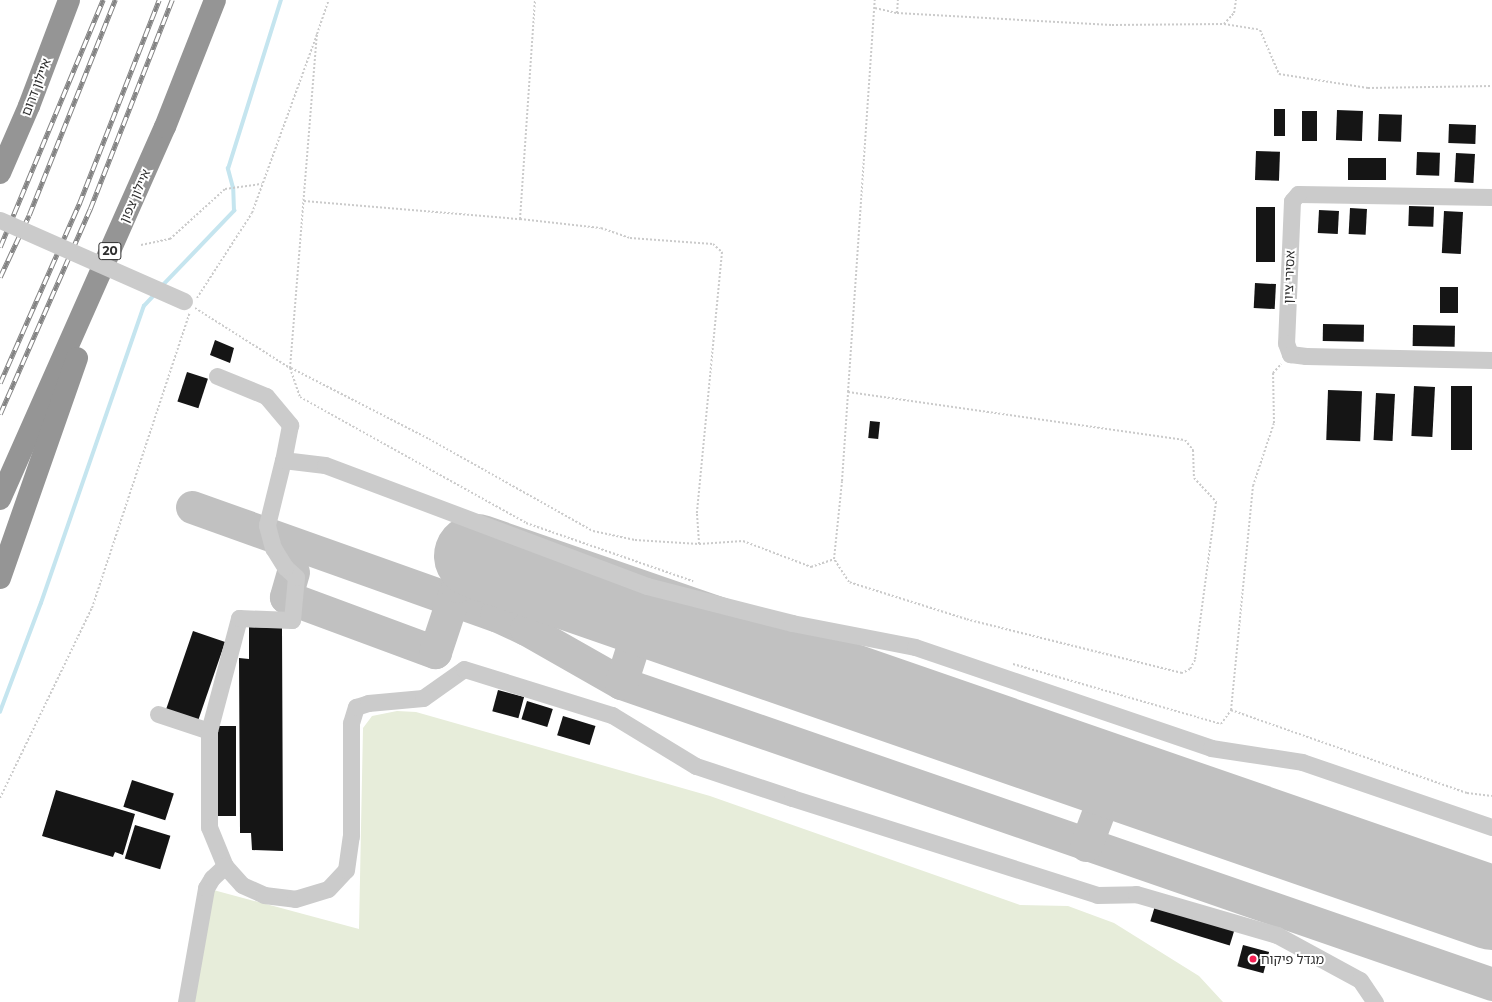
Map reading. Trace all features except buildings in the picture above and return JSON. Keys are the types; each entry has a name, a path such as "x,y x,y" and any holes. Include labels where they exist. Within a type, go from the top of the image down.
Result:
{"highway":[{"name":"איילון דרום","path":"0,173 29,106 69,0"},
{"name":"איילון צפון","path":"0,499 165,127 215,0"},
{"path":"0,578 126,215"}],"street":[{"name":"אסירי ציון","path":"1492,197 1298,194 1292,201 1286,343 1290,354 1306,356 1492,360"},
{"path":"0,220 188,304"},
{"path":"217,376 266,396 290,425 267,525 273,548 285,567 296,577 292,620 239,618 209,731 209,827 225,866 242,885 264,895 295,899 328,889 346,870 351,836 351,723 356,708 368,702 423,698 464,669 612,715 696,766 1096,895 1136,894 1277,935 1360,980 1375,1002"},
{"path":"283,460 325,465 647,586 792,623 915,647 1211,748 1302,762 1492,827"},
{"path":"158,714 209,731"},
{"path":"186,1002 206,888 212,878 225,866"}],"path":[{"path":"0,798 92,608 188,304 252,213 329,0"},
{"path":"520,219 535,0"},
{"path":"848,392 1185,440 1193,450 1194,478 1216,502 1195,660 1190,669 1182,673 966,619 849,582 834,559 848,392 875,0"},
{"path":"897,13 898,0"},
{"path":"1224,24 1234,13 1236,0"},
{"path":"875,8 897,13 1112,25 1224,24 1260,30 1279,74 1368,88 1492,86"},
{"path":"317,34 290,368 300,397 526,523 698,583"},
{"path":"141,245 170,239 225,189 262,184"},
{"path":"304,201 520,219 601,228 630,238 713,244 722,252 697,514 700,544"},
{"path":"188,304 290,368 429,439 593,531 635,540 700,544 743,541 810,567 834,559"},
{"path":"1012,664 1221,724 1232,710 1252,486 1274,422 1272,373"},
{"path":"1232,710 1467,793 1492,796"}],"green space":[{"path":"397,711 416,712 710,796 1020,905 1068,906 1114,923 1199,976 1223,1002 190,1002 206,888 359,929 363,728 372,716"}],"waterway":[{"path":"163,285 234,211 233,188 228,169 281,0"},
{"path":"0,712 41,603 144,306 155,294"}],"taxiway":[{"path":"192,507 496,615 526,629 621,683 1492,984"},
{"path":"293,572 286,597 435,652 457,586 476,556"},
{"path":"621,683 643,614"},
{"path":"1086,845 1112,776"}],"runway":[{"path":"476,556 1492,908"}],"railway":[{"path":"0,247 103,0"},
{"path":"0,277 29,215 115,0"},
{"path":"0,383 79,204 159,0"},
{"path":"0,414 90,209 172,0"}],"place":[{"name":"מגדל פיקוח","path":"1253,959"}]}
